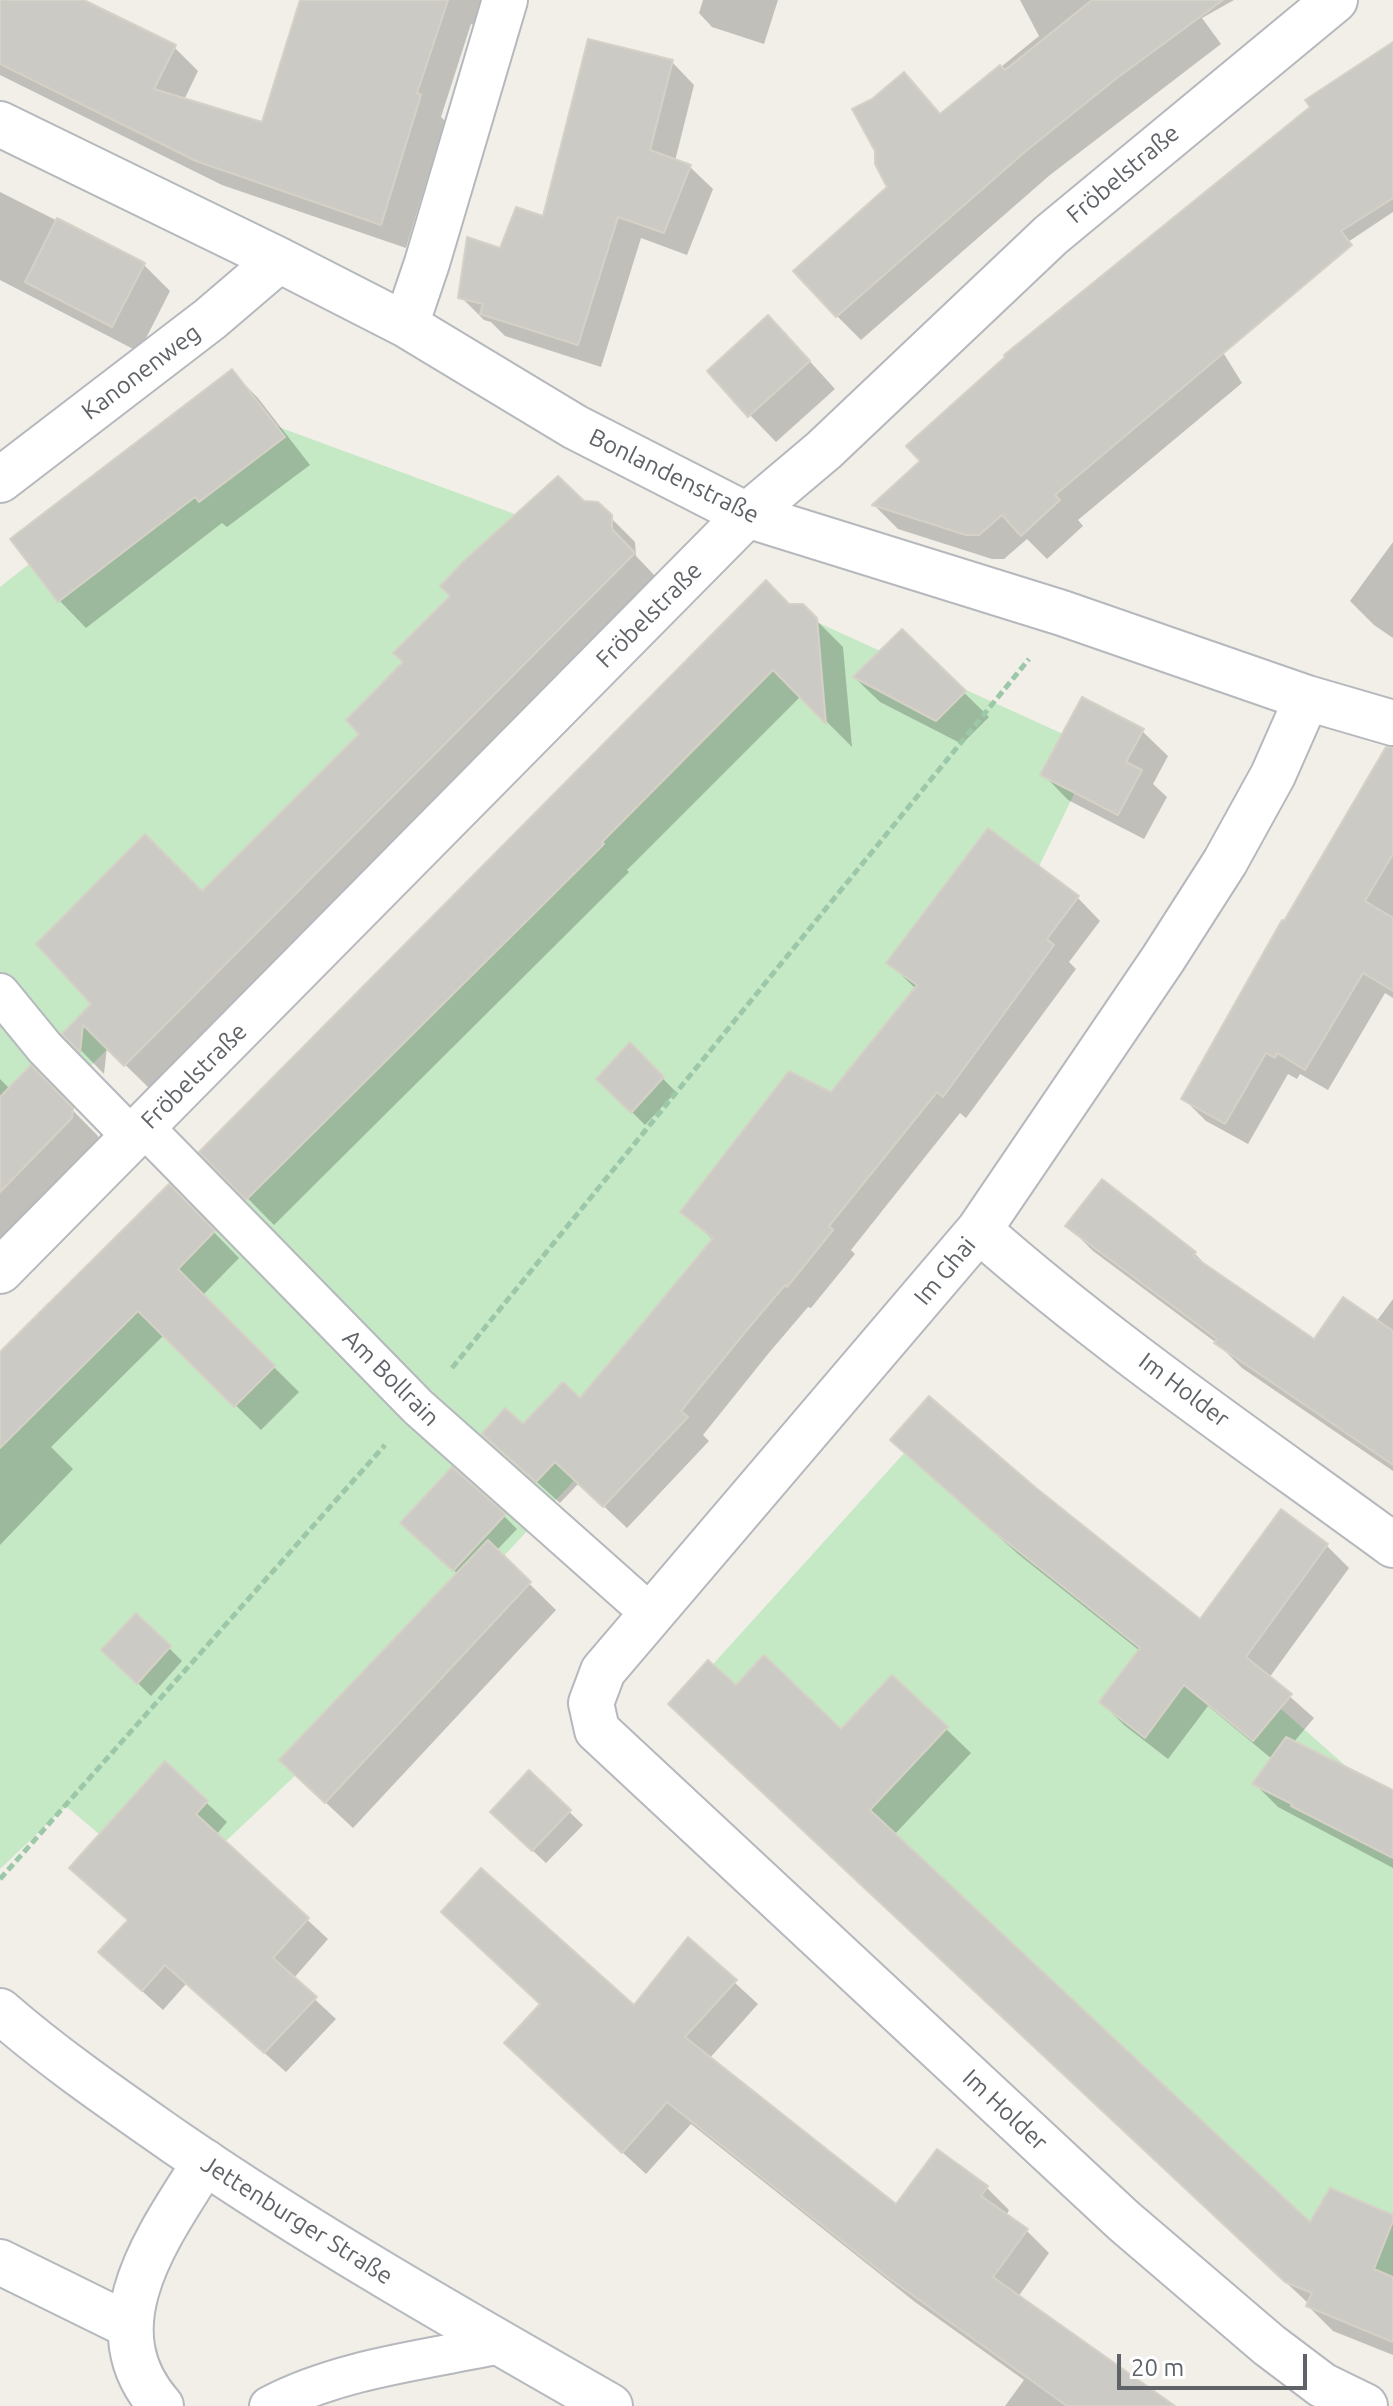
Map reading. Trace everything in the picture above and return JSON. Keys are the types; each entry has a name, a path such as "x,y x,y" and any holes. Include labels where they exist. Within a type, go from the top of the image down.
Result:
{"street":[{"path":"406,325 505,0"},
{"name":"Fröbelstraße","path":"0,1271 747,515 824,450 1051,235 1335,0"},
{"name":"Bonlandenstraße","path":"0,124 406,325 575,427 747,515 1062,613 1307,698 1393,723"},
{"name":"Kanonenweg","path":"0,480 210,319 279,260"},
{"name":"Im Ghai","path":"664,1790 597,1730 591,1703 603,1671 979,1230 1225,862 1273,775 1307,698"},
{"name":"Im Holder","path":"979,1230 1070,1306 1393,1545"},
{"name":"Im Holder","path":"664,1790 1124,2221 1269,2345 1322,2385 1365,2406"},
{"name":"Jettenburger Straße","path":"0,2011 83,2078 205,2162 405,2288 610,2406"},
{"path":"161,2406 137,2367 128,2325 138,2279 159,2237 205,2162"},
{"path":"0,2262 128,2325"}],"lane":[{"name":"Am Bollrain","path":"0,993 45,1048 138,1133 418,1407 652,1615"},
{"path":"269,2406 325,2383 501,2344"}],"path":[{"path":"0,1879 418,1407 768,981 1034,652 1062,613"}],"green space":[{"path":"227,408 607,548 0,1157 0,587"},
{"path":"768,600 1096,749 993,961 619,1432 338,1735 170,1894 66,1806 0,1869 0,1405 260,1136"},
{"path":"935,1419 1255,1686 1390,1805 1393,1829 1393,2302 696,1683"}],"building":[{"path":"0,0 84,0 176,45 154,89 262,122 300,0 448,0 417,93 421,95 381,225 196,161 0,64"},
{"path":"1092,0 1223,0 1117,78 1026,151 836,317 793,271 887,187 875,164 875,151 852,109 872,99 904,72 940,114 1000,65 1005,70"},
{"path":"588,39 673,60 650,150 691,165 664,233 618,217 578,345 480,314 483,304 458,298 467,237 500,248 516,207 543,216"},
{"path":"1393,42 1393,198 1341,231 1352,245 1055,495 1060,500 1021,536 1002,515 979,535 966,535 872,505 920,461 906,446 1004,355 1310,107 1305,100"},
{"path":"57,218 145,263 112,327 25,282"},
{"path":"768,315 810,361 748,417 707,371"},
{"path":"232,369 285,437 199,502 195,497 58,602 10,539"},
{"path":"558,476 584,501 598,502 612,515 612,529 635,553 124,1066 83,1025 80,1052 62,1034 91,1004 36,944 145,834 202,891 359,734 346,720 403,662 393,653 450,596 440,586"},
{"path":"766,580 789,604 803,604 817,618 826,724 773,670 602,842 604,844 246,1200 199,1152"},
{"path":"902,629 966,691 936,721 853,677"},
{"path":"1082,697 1144,729 1126,762 1142,770 1118,815 1040,775"},
{"path":"1386,747 1393,747 1393,854 1365,901 1393,918 1393,991 1363,973 1305,1070 1277,1053 1275,1058 1266,1053 1225,1124 1181,1099 1282,920"},
{"path":"988,828 1079,896 1047,939 1054,945 943,1097 937,1092 829,1226 833,1230 681,1411 688,1417 603,1507 555,1462 536,1482 482,1434 505,1408 523,1424 563,1382 580,1398 643,1323 713,1238 680,1212 789,1071 831,1092 917,985 886,963"},
{"path":"630,1042 664,1077 631,1113 596,1079"},
{"path":"31,1065 73,1108 72,1118 0,1192 0,1097"},
{"path":"1102,1179 1196,1252 1193,1256 1314,1339 1343,1297 1393,1331 1393,1465 1214,1343 1217,1339 1065,1226"},
{"path":"169,1184 215,1231 178,1269 275,1366 234,1407 138,1311 0,1448 0,1352"},
{"path":"929,1396 1036,1488 1200,1619 1281,1509 1328,1544 1246,1657 1292,1694 1253,1741 1184,1685 1145,1738 1099,1702 1140,1648 993,1531 890,1440"},
{"path":"452,1467 506,1514 453,1571 400,1523"},
{"path":"488,1540 531,1582 325,1803 279,1760"},
{"path":"136,1613 171,1646 137,1684 101,1650"},
{"path":"764,1655 841,1729 892,1675 948,1727 870,1810 1310,2222 1330,2188 1393,2215 1374,2269 1393,2277 1393,2342 1306,2306 1312,2293 1285,2282 668,1704 708,1660 736,1685"},
{"path":"1286,1737 1393,1790 1393,1858 1252,1784"},
{"path":"165,1761 208,1801 196,1814 309,1918 273,1958 317,1997 264,2053 165,1965 142,1991 98,1952 128,1920 69,1868"},
{"path":"529,1770 571,1810 532,1851 490,1812"},
{"path":"481,1868 634,2005 688,1937 737,1980 685,2037 896,2204 937,2149 988,2186 981,2196 1028,2229 993,2277 1175,2406 1067,2406 890,2279 667,2102 622,2153 504,2043 540,2004 441,1912"}]}
